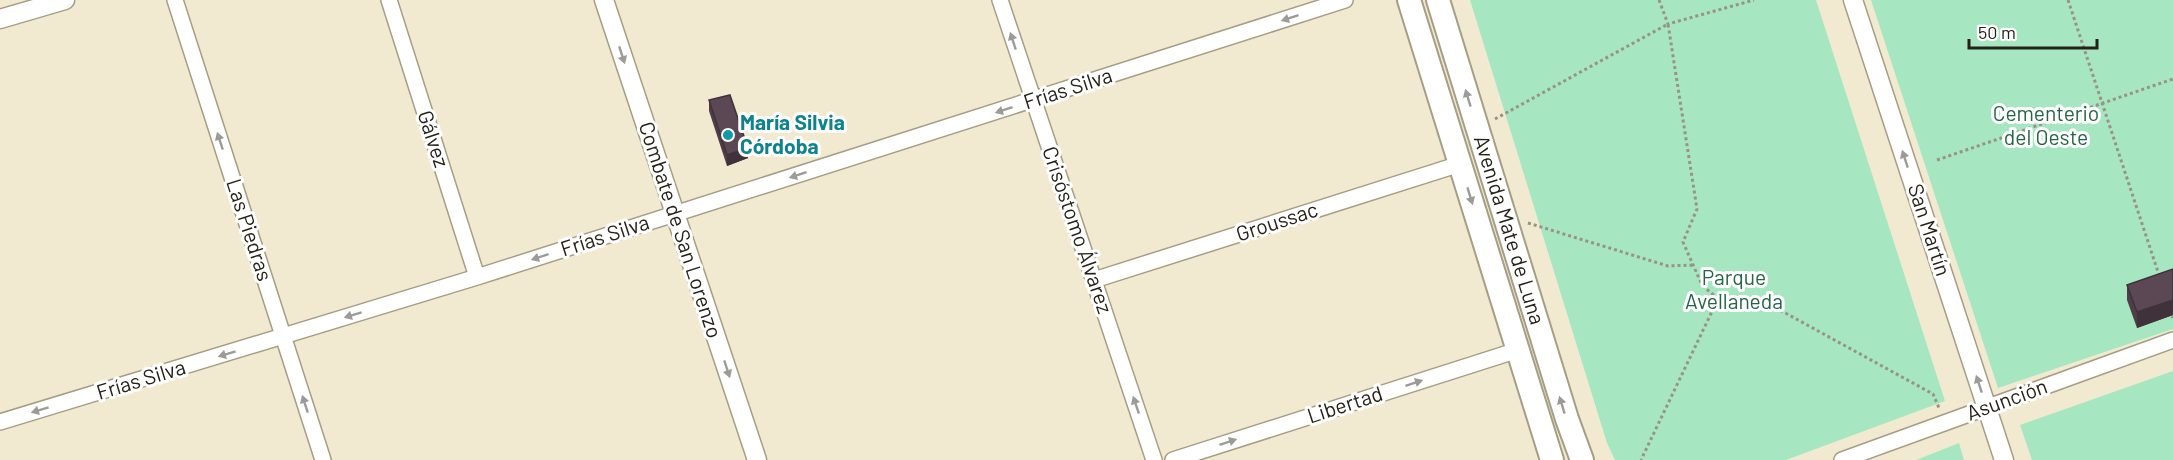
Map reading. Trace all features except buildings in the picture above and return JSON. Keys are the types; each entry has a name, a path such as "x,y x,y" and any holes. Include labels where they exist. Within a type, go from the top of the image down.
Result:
{"main road":[{"name":"Avenida Mate de Luna","path":"1409,0 1552,460"},
{"name":"Avenida Mate de Luna","path":"1438,0 1582,460"}],"street":[{"path":"0,19 65,0"},
{"name":"Las Piedras","path":"175,0 323,460"},
{"name":"Gálvez","path":"389,0 477,277"},
{"name":"Combate de San Lorenzo","path":"604,0 757,460"},
{"name":"Crisóstomo Álvarez","path":"1000,0 1154,460"},
{"name":"Frías Silva","path":"0,422 477,277 1345,0"},
{"name":"San Martín","path":"1853,0 2004,460"},
{"name":"Groussac","path":"1094,280 1460,164"},
{"name":"Asunción","path":"1842,460 2173,340"},
{"name":"Libertad","path":"1173,460 1518,350"}],"path":[{"path":"1659,0 1668,24 1697,209 1683,242 1702,285 1718,299 1727,302 1758,298 1933,394 1946,422"},
{"path":"1478,128 1668,24 1754,0"},
{"path":"2068,0 2163,288"},
{"path":"1937,160 2173,79"},
{"path":"1504,216 1668,266 1693,265"},
{"path":"1641,460 1718,299"}],"green space":[{"name":"Parque Avellaneda","path":"1470,0 1816,0 1945,401 1786,460 1615,460 1607,443"},
{"name":"Cementerio del Oeste","path":"1871,0 2173,0 2173,329 1998,388"},
{"path":"2173,371 2173,460 2032,460 2020,425"},
{"path":"1959,443 1964,460 1916,460"}],"place":[{"name":"María Silvia Córdoba","path":"728,135"}]}
